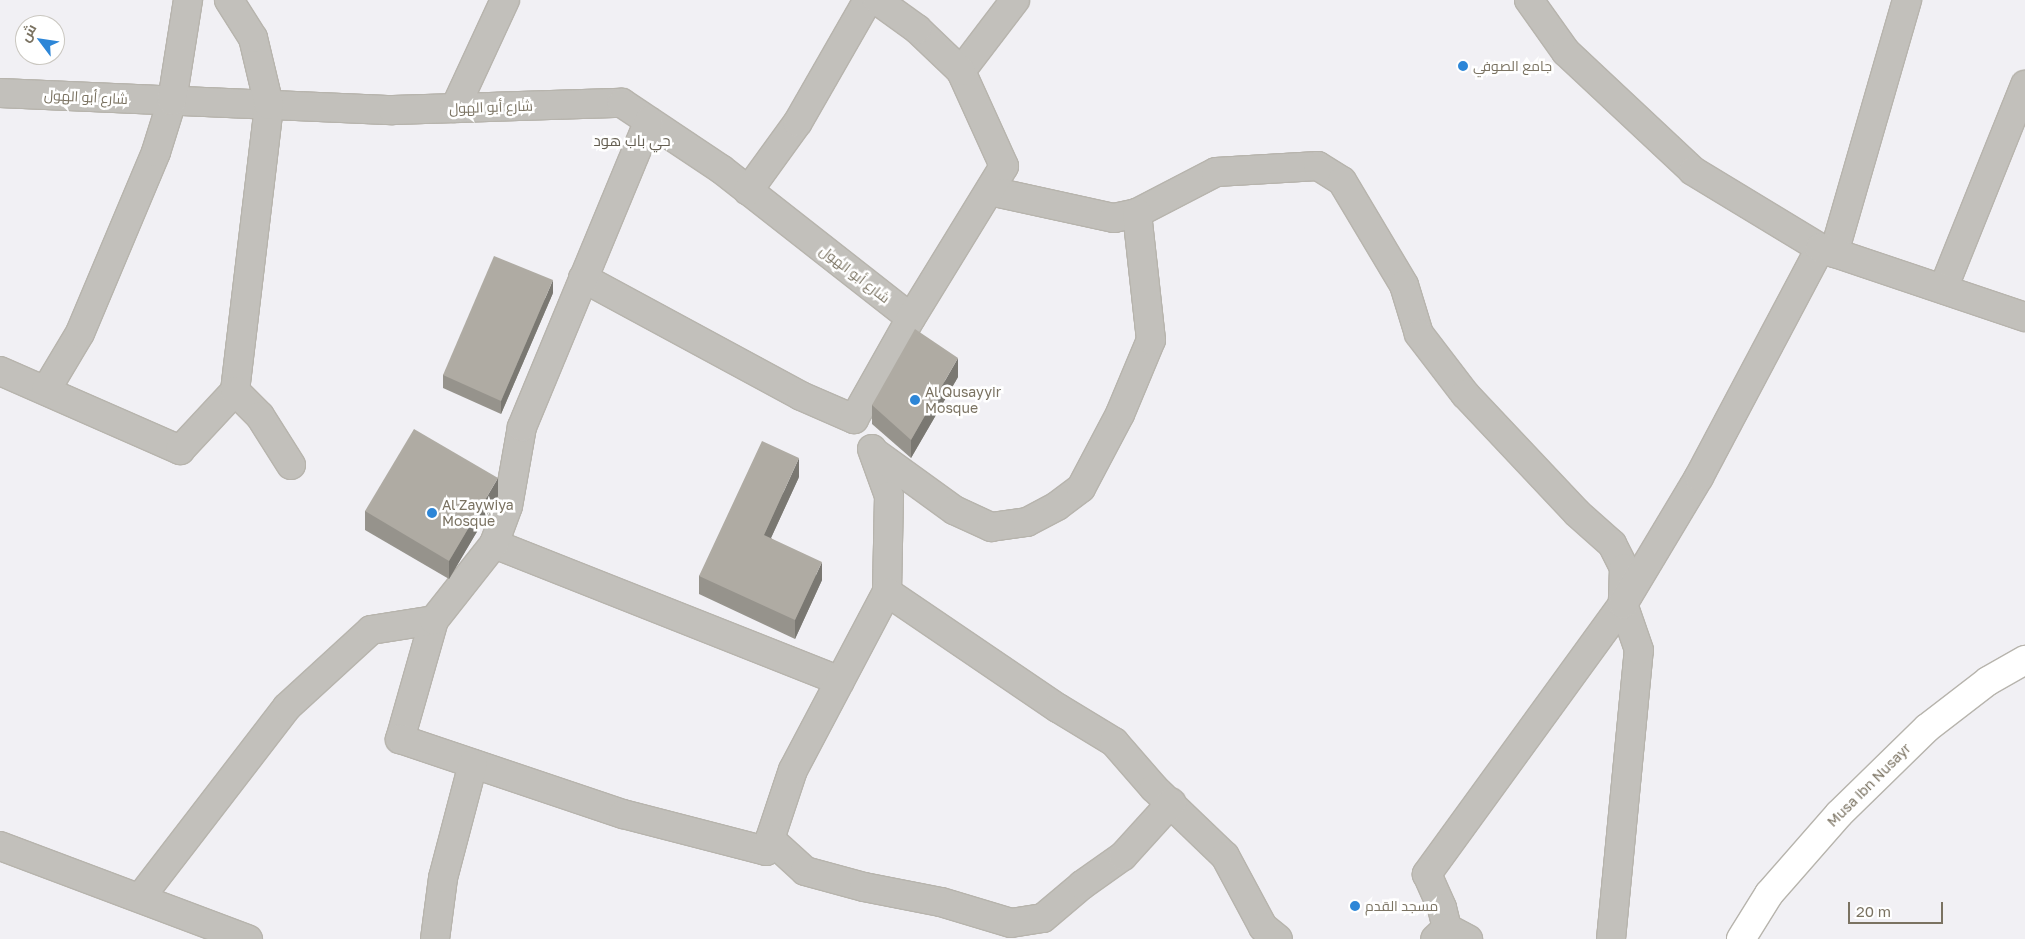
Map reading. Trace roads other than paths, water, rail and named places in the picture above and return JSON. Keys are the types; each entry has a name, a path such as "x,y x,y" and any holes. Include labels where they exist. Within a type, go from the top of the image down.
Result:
{"main road":[{"name":"Musa ibn Nusayr","path":"1741,939 1770,894 1839,814 1927,728 1988,681 2025,660"}],"street":[{"path":"46,390 80,333 156,152 172,101 188,0"},
{"path":"0,371 180,450 235,391 269,105 253,38 229,0"},
{"path":"455,108 505,0"},
{"path":"748,191 798,122 868,0"},
{"path":"854,419 911,318 1004,166 961,71 917,29 877,0"},
{"path":"961,71 1015,0"},
{"path":"1529,0 1566,52 1692,171 1827,250 2025,317"},
{"path":"1450,935 1442,908 1427,874 1623,604 1699,478 1827,250 1908,0"},
{"path":"1943,289 2025,86"},
{"name":"شارع أبو الهول","path":"0,93 393,110 622,103 721,169 911,318"},
{"path":"583,278 801,396 854,419 874,452 889,496 887,592 794,770 766,851 623,814 400,739 434,620 494,544 508,506 522,427 583,278 649,121"},
{"path":"990,191 1114,218 1137,213 1216,172 1318,166 1342,182 1404,286 1419,334 1465,394 1577,513 1612,544 1624,568 1623,604 1639,650 1611,939"},
{"path":"874,452 954,510 991,528 1027,522 1057,506 1081,488 1120,414 1151,340 1137,213"},
{"path":"235,391 260,416 291,465"},
{"path":"494,544 840,682"},
{"path":"887,592 1058,708 1114,742 1171,803 1225,856 1263,927 1278,939"},
{"path":"140,898 287,706 370,630 434,620"},
{"path":"435,939 443,878 473,764"},
{"path":"770,839 805,871 864,887 941,902 1011,923 1043,918 1082,885 1123,856 1171,803"},
{"path":"0,846 248,939"}],"place":[{"name":"جامع الصوفي","path":"1463,66"},
{"name":"Al Qusayyir Mosque","path":"915,400"},
{"name":"Al Zaywiya Mosque","path":"432,513"},
{"name":"مسجد القدم","path":"1355,906"}],"district":[{"name":"حي باب هود","path":"632,141"}]}
